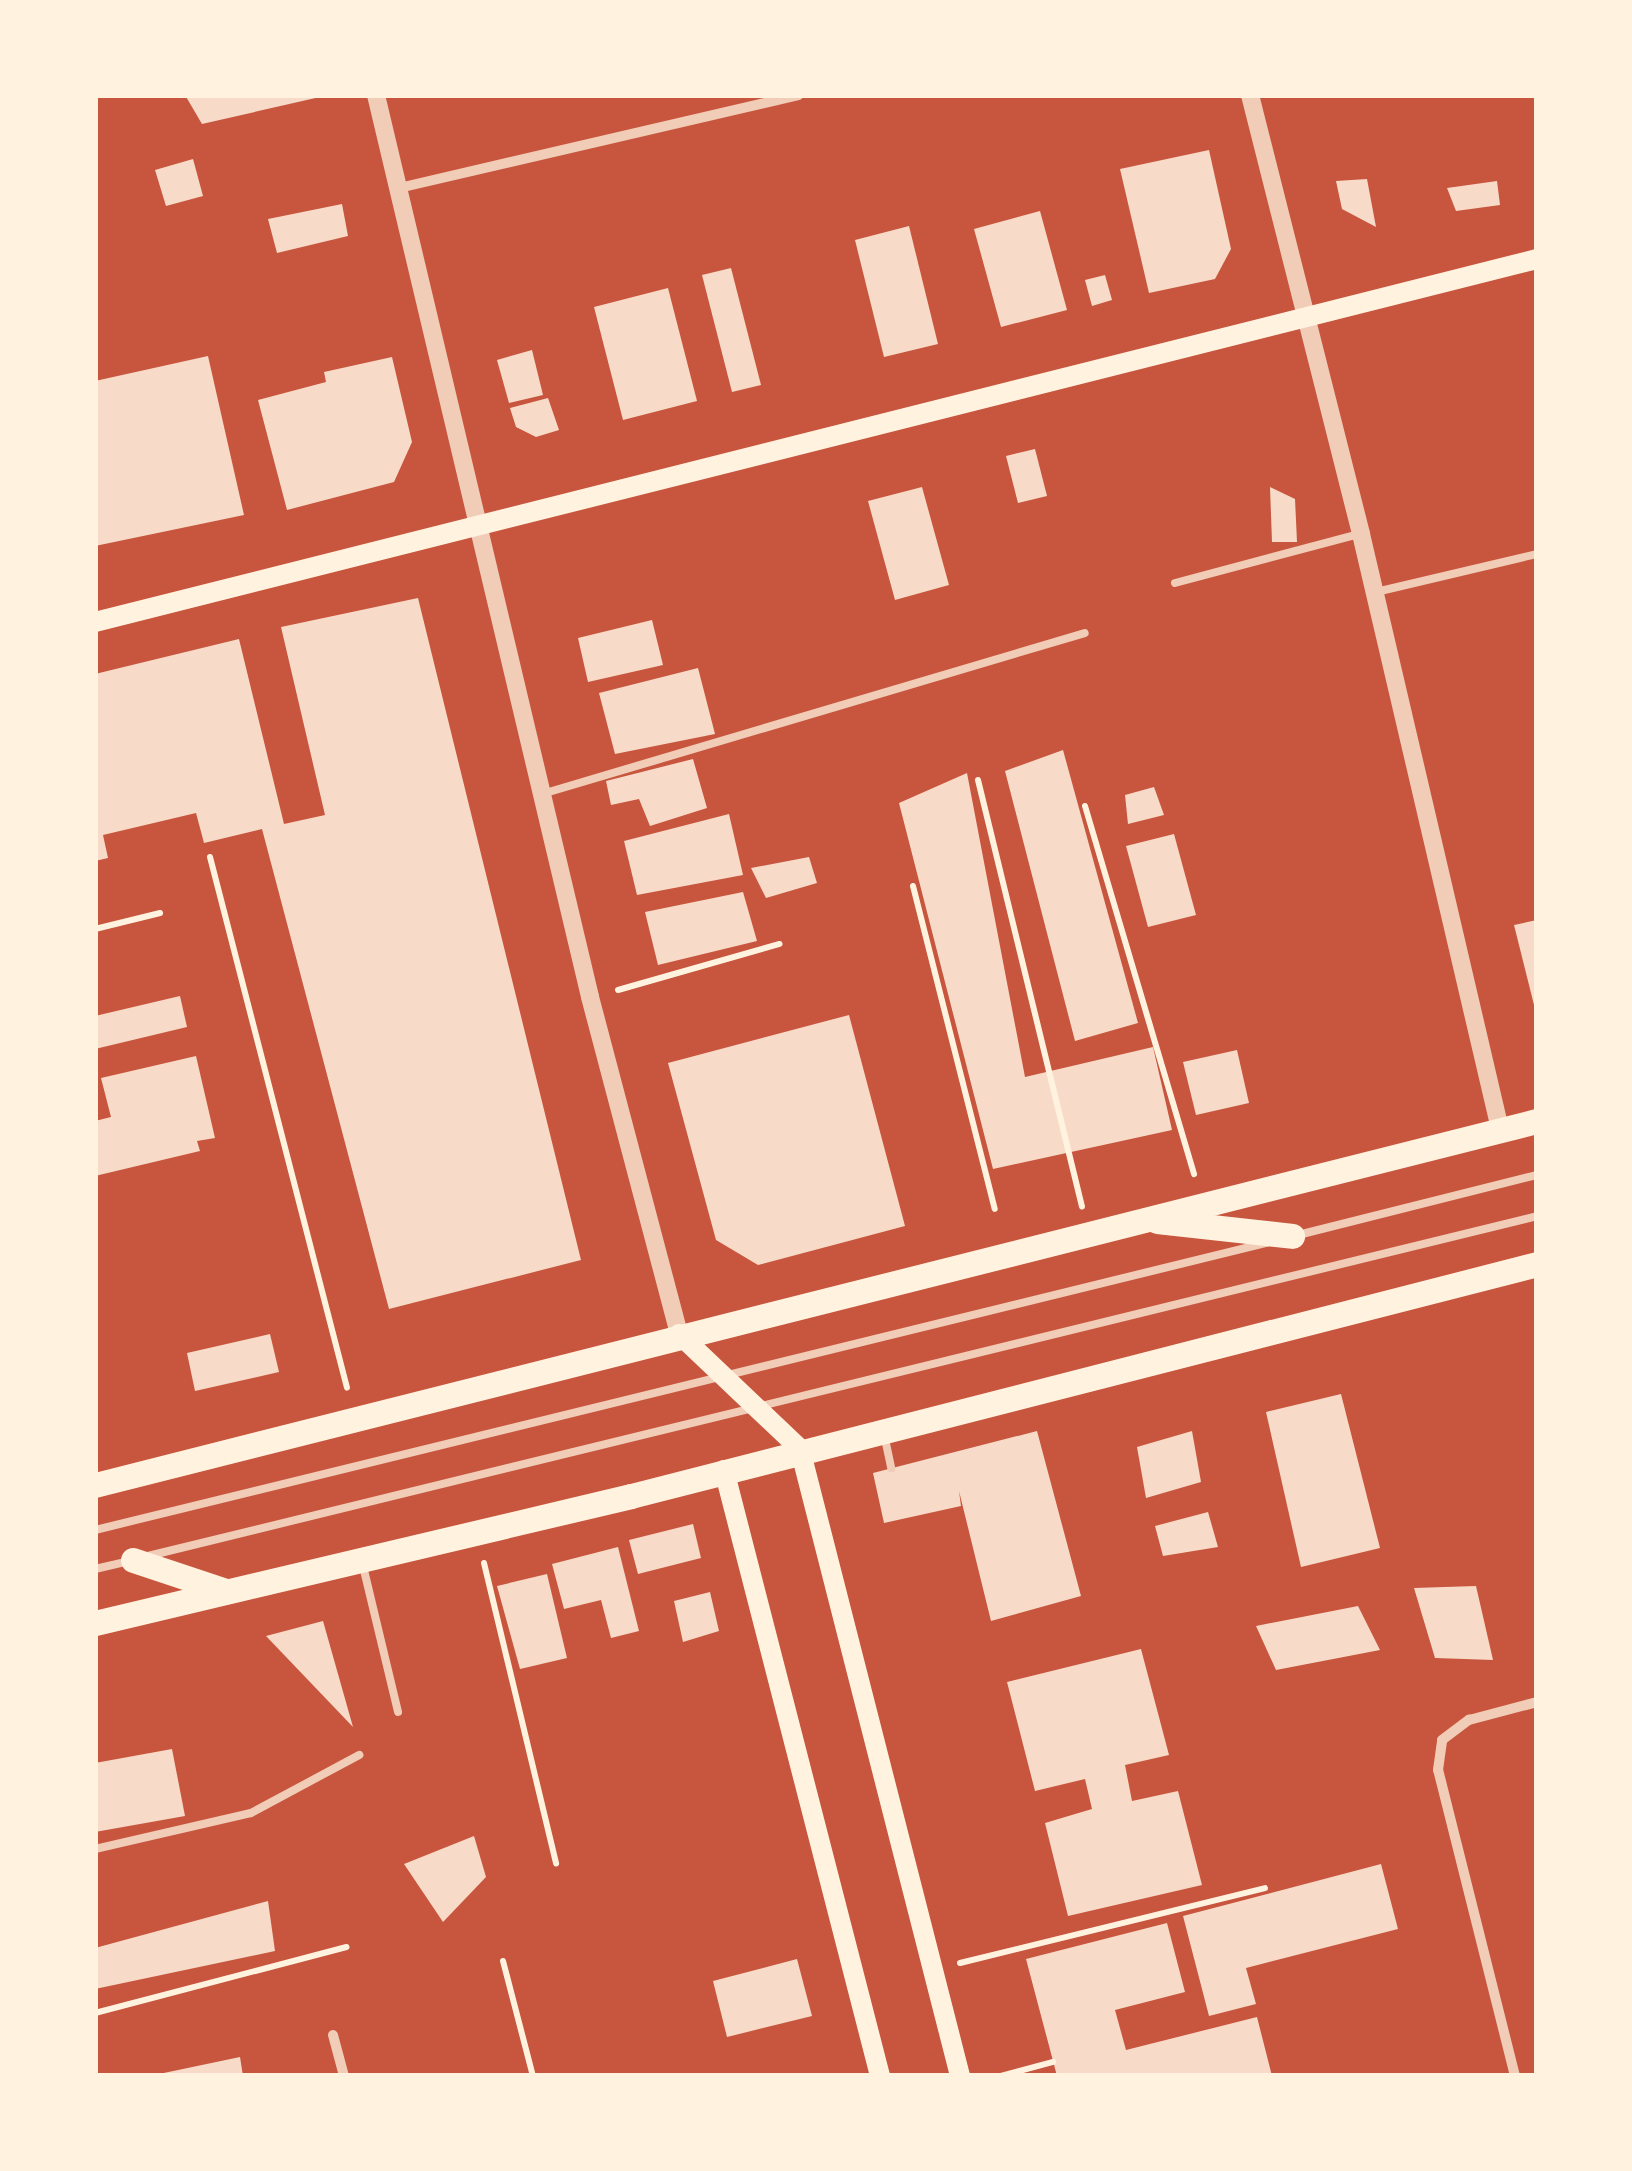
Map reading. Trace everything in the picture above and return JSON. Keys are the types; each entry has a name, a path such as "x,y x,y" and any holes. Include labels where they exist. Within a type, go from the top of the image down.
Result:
{"main road":[{"path":"95,622 1537,259"},
{"path":"95,1485 679,1334 1537,1121"},
{"path":"1139,1218 1292,1236"},
{"path":"95,1623 477,1532 1537,1264"},
{"path":"679,1334 754,1410 800,1449 960,2076"},
{"path":"724,1470 880,2076"},
{"path":"134,1560 223,1590"}],"street":[{"path":"376,95 590,998 679,1334"},
{"path":"399,188 798,95"},
{"path":"1250,95 1362,534 1500,1129"},
{"path":"1514,2076 1438,1770 1442,1740 1469,1720 1537,1702"},
{"path":"333,2035 344,2076"}],"lane":[{"path":"1175,583 1362,534"},
{"path":"1375,592 1537,554"},
{"path":"542,794 1085,633"},
{"path":"95,1530 724,1379 1537,1175"},
{"path":"95,1569 1537,1216"},
{"path":"882,1427 891,1468"},
{"path":"362,1558 398,1712"},
{"path":"95,1849 251,1813 359,1755"}],"path":[{"path":"978,780 1086,1232"},
{"path":"1084,806 1205,1202"},
{"path":"210,856 354,1418"},
{"path":"913,886 996,1209"},
{"path":"95,929 160,914"},
{"path":"590,998 780,944"},
{"path":"477,1532 556,1863"},
{"path":"933,1969 1265,1888"},
{"path":"95,2013 346,1947"},
{"path":"503,1961 533,2076"},
{"path":"1001,2076 1053,2062"}],"building":[{"path":"185,95 320,95 320,97 202,124"},
{"path":"1209,150 1231,249 1215,279 1149,293 1120,169"},
{"path":"193,159 203,196 166,206 155,170"},
{"path":"1367,179 1376,227 1342,209 1336,181"},
{"path":"1497,181 1500,205 1456,211 1447,188"},
{"path":"342,204 348,236 277,253 268,219"},
{"path":"1040,211 1067,310 1001,327 974,229"},
{"path":"909,226 938,344 884,357 855,240"},
{"path":"731,268 761,385 732,392 702,275"},
{"path":"1105,275 1112,300 1092,306 1085,280"},
{"path":"668,288 697,401 623,420 594,307"},
{"path":"532,350 543,395 509,403 497,360"},
{"path":"208,356 244,515 95,546 95,381"},
{"path":"392,357 412,442 394,482 287,510 258,400 326,382 324,372"},
{"path":"548,398 559,430 536,437 516,427 510,408"},
{"path":"1035,449 1047,496 1018,503 1006,456"},
{"path":"922,487 949,585 895,600 868,501"},
{"path":"1270,487 1295,499 1297,542 1272,542"},
{"path":"418,598 581,1260 389,1309 262,829 204,843 196,813 103,835 108,858 95,861 95,674 239,639 284,824 325,815 281,627"},
{"path":"652,620 663,665 588,682 578,638"},
{"path":"698,668 715,734 615,754 599,693"},
{"path":"1063,750 1138,1023 1075,1041 1005,771"},
{"path":"693,759 707,808 650,826 639,799 611,805 606,781"},
{"path":"967,773 1025,1077 1153,1047 1172,1130 993,1169 899,803"},
{"path":"1154,787 1164,815 1128,824 1125,795"},
{"path":"729,814 743,875 637,895 624,841"},
{"path":"1174,834 1196,915 1148,927 1126,846"},
{"path":"809,857 817,883 766,898 751,868"},
{"path":"743,892 757,941 658,965 645,912"},
{"path":"1537,920 1537,1013 1536,1013 1514,925"},
{"path":"180,996 187,1027 95,1049 95,1016"},
{"path":"849,1015 905,1226 758,1265 716,1240 668,1063"},
{"path":"1237,1050 1249,1103 1196,1115 1183,1062"},
{"path":"196,1056 215,1138 197,1141 200,1151 95,1176 95,1121 111,1117 101,1078"},
{"path":"270,1334 279,1372 195,1391 187,1353"},
{"path":"1341,1394 1380,1548 1301,1567 1266,1412"},
{"path":"1037,1431 1081,1596 991,1621 959,1491 961,1506 884,1523 873,1473"},
{"path":"1192,1431 1201,1482 1146,1498 1137,1447"},
{"path":"1208,1512 1218,1547 1163,1556 1155,1526"},
{"path":"693,1524 701,1558 638,1574 629,1540"},
{"path":"618,1547 639,1631 611,1638 601,1600 564,1609 552,1564"},
{"path":"547,1574 567,1658 520,1669 497,1586"},
{"path":"1476,1586 1493,1660 1435,1658 1414,1588"},
{"path":"710,1592 719,1631 683,1642 674,1601"},
{"path":"1358,1606 1380,1650 1276,1670 1256,1626"},
{"path":"323,1621 353,1727 266,1636"},
{"path":"1141,1649 1169,1755 1125,1765 1132,1801 1178,1791 1202,1885 1068,1916 1045,1823 1092,1809 1085,1779 1035,1791 1007,1682"},
{"path":"172,1749 185,1816 95,1832 95,1763"},
{"path":"474,1836 486,1877 443,1922 404,1864"},
{"path":"1381,1864 1398,1929 1246,1968 1256,2004 1209,2016 1183,1916"},
{"path":"268,1901 275,1951 95,1989 95,1948"},
{"path":"1167,1923 1185,1992 1115,2010 1126,2050 1257,2017 1272,2076 1057,2076 1026,1959"},
{"path":"797,1959 812,2016 727,2037 713,1981"},
{"path":"240,2057 243,2076 159,2076 159,2074"}]}
